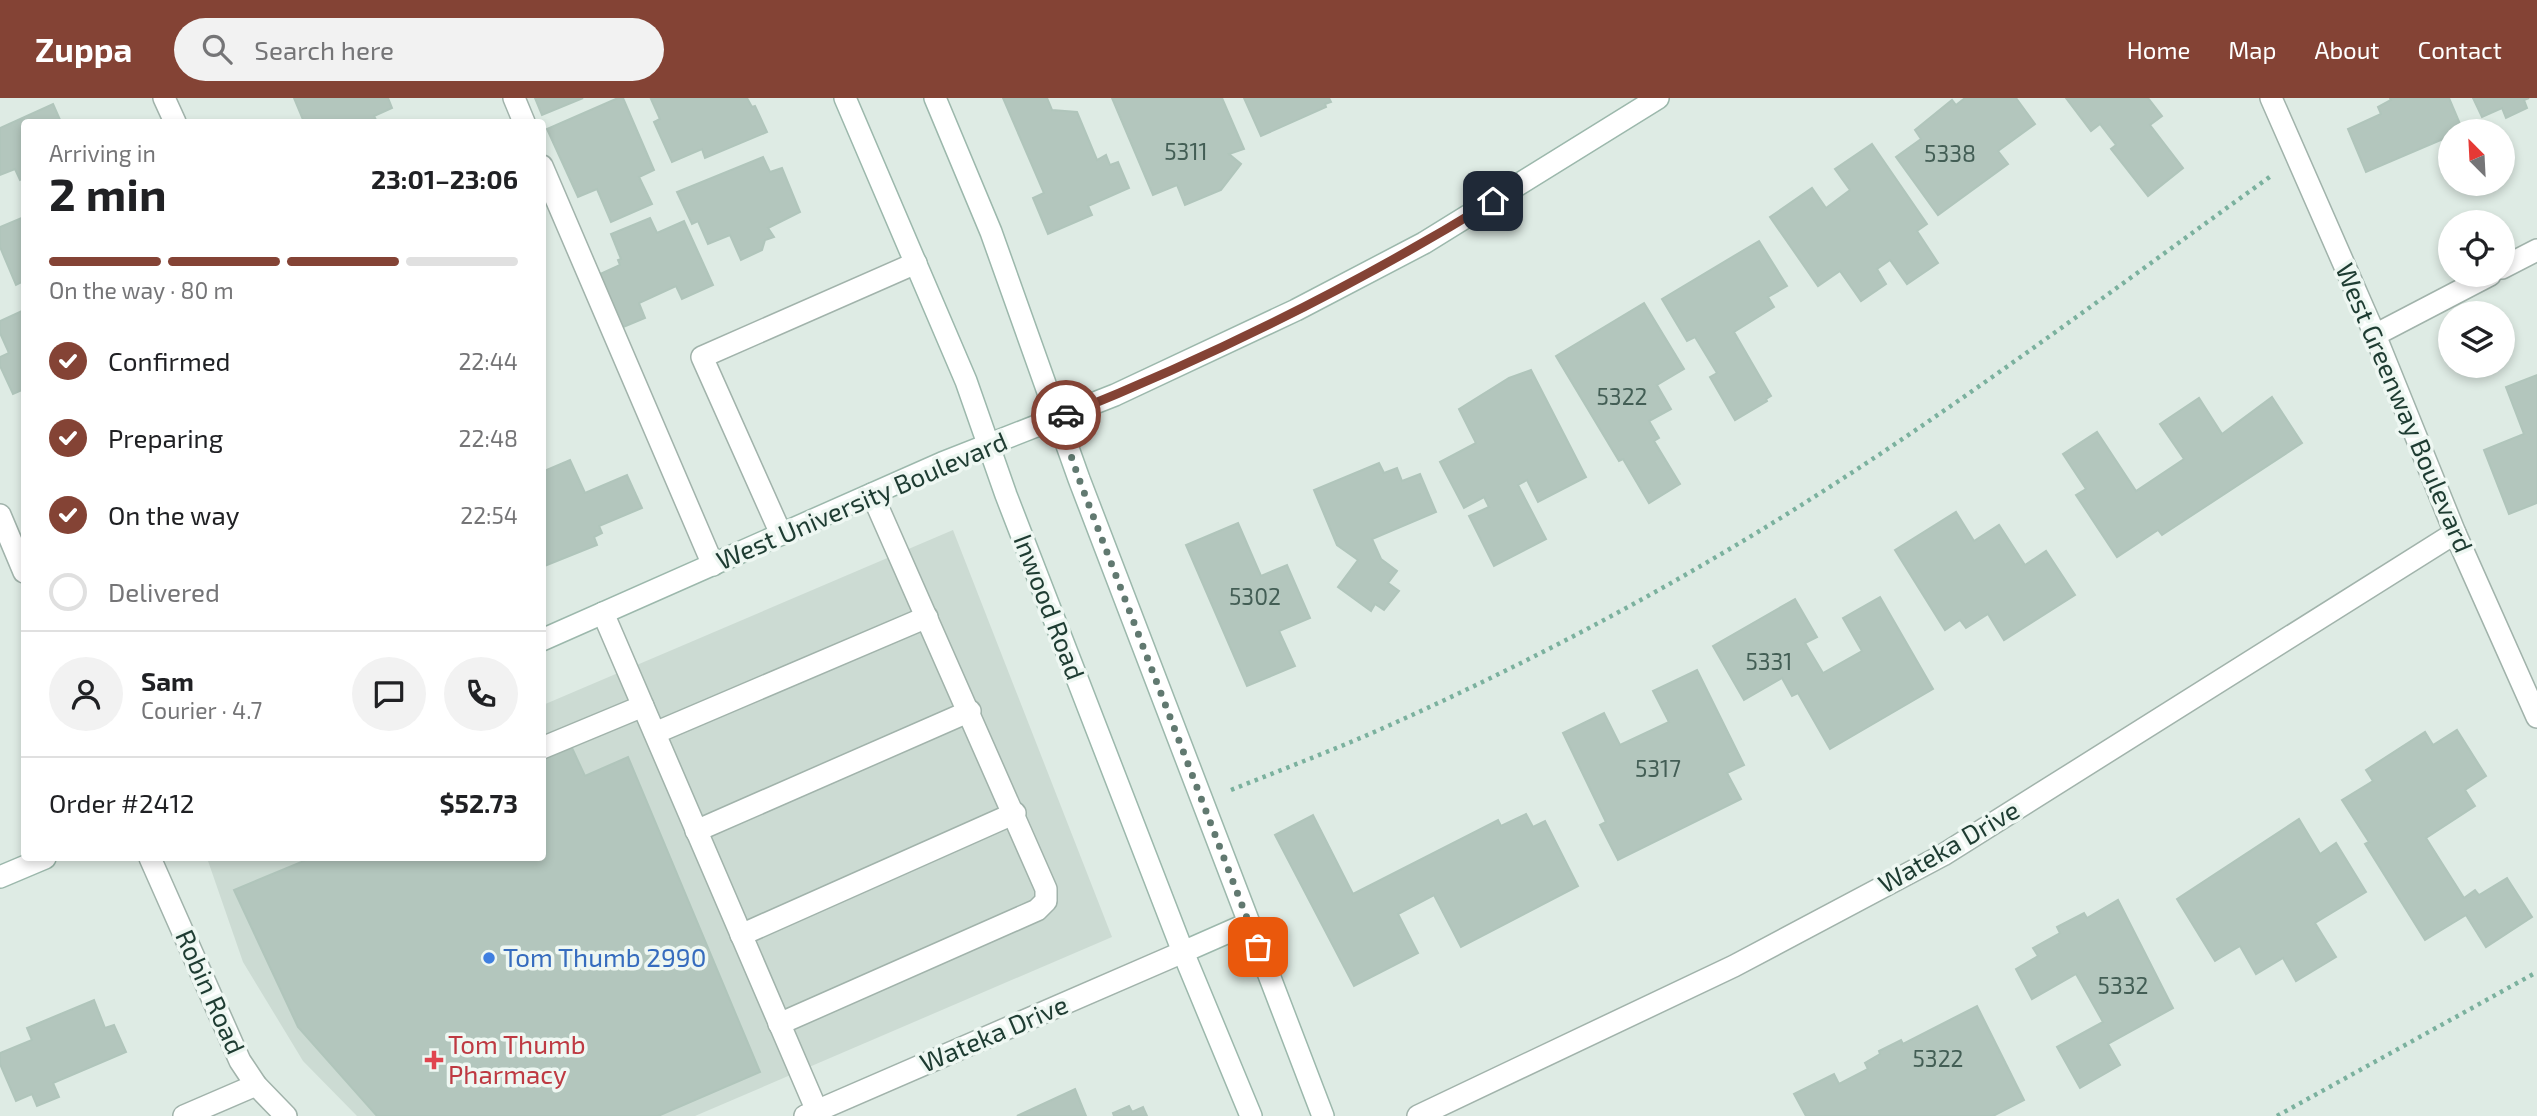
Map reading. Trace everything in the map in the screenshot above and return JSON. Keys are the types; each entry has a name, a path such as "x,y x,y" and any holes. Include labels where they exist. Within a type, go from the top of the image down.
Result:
{"street":[{"path":"164,98 174,119"},
{"path":"514,98 523,119"},
{"name":"Inwood Road","path":"845,98 966,381 988,446 1183,952 1251,1116"},
{"path":"936,98 991,232 1079,479 1323,1116"},
{"name":"West University Boulevard","path":"546,638 872,494 1115,395 1237,339 1424,243 1658,98"},
{"name":"West Greenway Boulevard","path":"2271,98 2375,335 2455,533 2537,717"},
{"path":"546,175 713,565"},
{"path":"2515,261 2537,250"},
{"path":"781,534 702,357 916,263"},
{"path":"2375,335 2467,287"},
{"path":"779,1024 1037,910 1046,901 1046,889 1014,813 872,494"},
{"path":"0,514 21,565"},
{"name":"Wateka Drive","path":"1418,1116 1734,966 1943,855 2455,533"},
{"path":"603,613 779,1024 811,1113"},
{"path":"654,733 927,617"},
{"path":"546,746 643,706"},
{"path":"696,831 970,711"},
{"path":"741,935 1014,813"},
{"path":"0,877 38,861"},
{"name":"Robin Road","path":"151,861 240,1061 256,1085 286,1116"},
{"name":"Wateka Drive","path":"811,1113 1249,923"},
{"path":"184,1116 256,1085"}],"path":[{"path":"1230,791 1371,733 1511,668 1627,608 1785,515 1892,446 2297,157"},
{"path":"2277,1116 2537,972"}],"shaded area":[{"path":"953,530 1112,937 695,1116 357,1116 303,1061 243,962 208,861 546,861 546,704"}],"building":[{"path":"294,98 388,98 392,108 374,116 376,119 303,119"},
{"path":"535,98 583,98 542,115"},
{"path":"623,98 654,170 639,177 652,204 611,222 597,189 578,197 547,129"},
{"path":"747,98 752,107 755,106 767,132 705,158 702,149 672,162 654,122 660,119 651,99"},
{"path":"1003,98 1047,98 1052,110 1077,112 1097,160 1106,155 1110,165 1118,162 1129,188 1088,206 1092,215 1048,234 1033,198 1044,193"},
{"path":"1112,98 1222,98 1244,149 1229,154 1241,164 1221,190 1185,205 1177,185 1153,195"},
{"path":"1244,98 1329,98 1331,102 1325,104 1326,107 1261,136"},
{"path":"1965,98 2016,98 2035,124 1998,151 2008,164 1938,215 1896,157 1921,139 1915,130 1952,100 1956,105"},
{"path":"2066,98 2148,98 2162,116 2150,125 2183,168 2148,196 2111,149 2116,145 2100,124 2091,131"},
{"path":"2390,98 2449,98 2458,119 2438,119 2438,141 2366,172 2348,129 2381,114 2378,107 2391,100"},
{"path":"2473,98 2529,98 2524,100 2527,108 2506,118 2502,108 2482,117"},
{"path":"53,104 60,119 21,119 20,180 15,169 0,175 0,128"},
{"path":"1872,144 1927,224 1917,231 1938,263 1907,284 1890,260 1877,269 1886,284 1861,301 1840,271 1818,286 1770,217 1812,188 1826,208 1850,190 1835,169"},
{"path":"763,157 770,172 782,168 800,212 768,228 774,237 765,240 762,250 741,260 730,235 708,244 698,221 692,224 677,192"},
{"path":"21,218 21,282 16,285 0,247 0,227"},
{"path":"650,218 657,233 684,221 713,285 682,299 676,286 639,303 645,318 621,328 598,275 620,265 618,260 621,259 611,234"},
{"path":"1759,241 1787,286 1768,297 1774,307 1734,332 1771,396 1735,420 1710,377 1717,373 1695,337 1687,341 1662,299"},
{"path":"1644,303 1684,369 1657,385 1671,409 1649,421 1659,438 1654,441 1680,484 1649,503 1623,459 1619,461 1556,356"},
{"path":"21,311 21,390 13,394 0,366 0,357 9,353 0,333 0,321"},
{"path":"1531,370 1586,477 1538,502 1527,480 1518,485 1546,539 1494,566 1469,516 1489,507 1484,497 1464,508 1440,462 1476,443 1459,409 1509,378"},
{"path":"2537,375 2537,503 2509,514 2484,450 2524,434 2506,387"},
{"path":"2272,397 2302,443 2162,535 2158,530 2117,557 2076,495 2086,489 2063,454 2097,432 2136,491 2184,459 2160,424 2199,398 2222,434"},
{"path":"570,460 585,493 627,475 642,508 599,526 602,533 594,537 597,545 546,565 546,470"},
{"path":"1379,463 1384,473 1397,468 1402,481 1420,474 1436,512 1372,539 1381,559 1397,571 1388,583 1399,591 1384,610 1375,604 1371,611 1338,587 1358,560 1337,545 1314,490"},
{"path":"1956,512 1974,541 1999,525 2025,565 2046,551 2075,595 2004,640 1988,614 1966,628 1960,620 1945,630 1895,550"},
{"path":"1238,523 1261,576 1287,565 1310,618 1279,631 1295,666 1247,686 1186,545"},
{"path":"1880,597 1933,689 1830,749 1798,693 1792,696 1782,678 1744,700 1713,646 1795,599 1817,637 1805,643 1823,673 1862,651 1843,618"},
{"path":"1697,670 1744,765 1727,773 1741,799 1618,860 1600,825 1606,822 1563,733 1604,713 1620,745 1669,722 1653,691"},
{"path":"2457,730 2486,776 2465,790 2475,806 2426,838 2464,898 2475,890 2479,895 2507,878 2532,917 2486,947 2466,915 2425,940 2365,844 2369,842 2342,800 2373,781 2366,770 2425,732 2433,745"},
{"name":"Tom Thumb 2990","path":"572,748 585,776 628,757 760,1072 658,1116 377,1116 298,1027 234,890 304,861 546,861 546,758"},
{"path":"1526,814 1533,827 1545,821 1578,886 1461,947 1434,895 1398,914 1418,953 1354,986 1275,835 1313,815 1353,894 1498,820 1501,826"},
{"path":"2299,819 2320,854 2336,843 2366,892 2315,923 2336,957 2296,981 2283,958 2256,974 2240,946 2215,961 2177,899"},
{"path":"2118,900 2173,1008 2108,1044 2120,1065 2080,1088 2057,1047 2103,1022 2076,974 2032,999 2016,969 2038,956 2033,948 2060,933 2057,927 2084,913 2087,918"},
{"path":"94,1000 105,1028 114,1025 126,1052 53,1083 59,1097 37,1106 32,1094 16,1101 0,1064 0,1053 32,1040 27,1028"},
{"path":"1977,1006 2024,1100 1993,1116 1806,1116 1794,1094 1834,1074 1839,1084 1868,1069 1865,1063 1880,1054 1879,1051 1901,1040 1903,1044"},
{"path":"1075,1089 1086,1116 1017,1116"},
{"path":"1129,1106 1132,1112 1143,1107 1147,1116 1114,1116 1113,1113"}],"way so far":[{"path":"1066,415 1058,418 1079,479 1258,947"}],"place":[{"name":"Tom Thumb 2990","path":"489,958"},
{"name":"Tom Thumb Pharmacy","path":"434,1060"}],"route":[{"path":"1066,415 1115,395 1296,310 1424,243 1493,201"}]}
